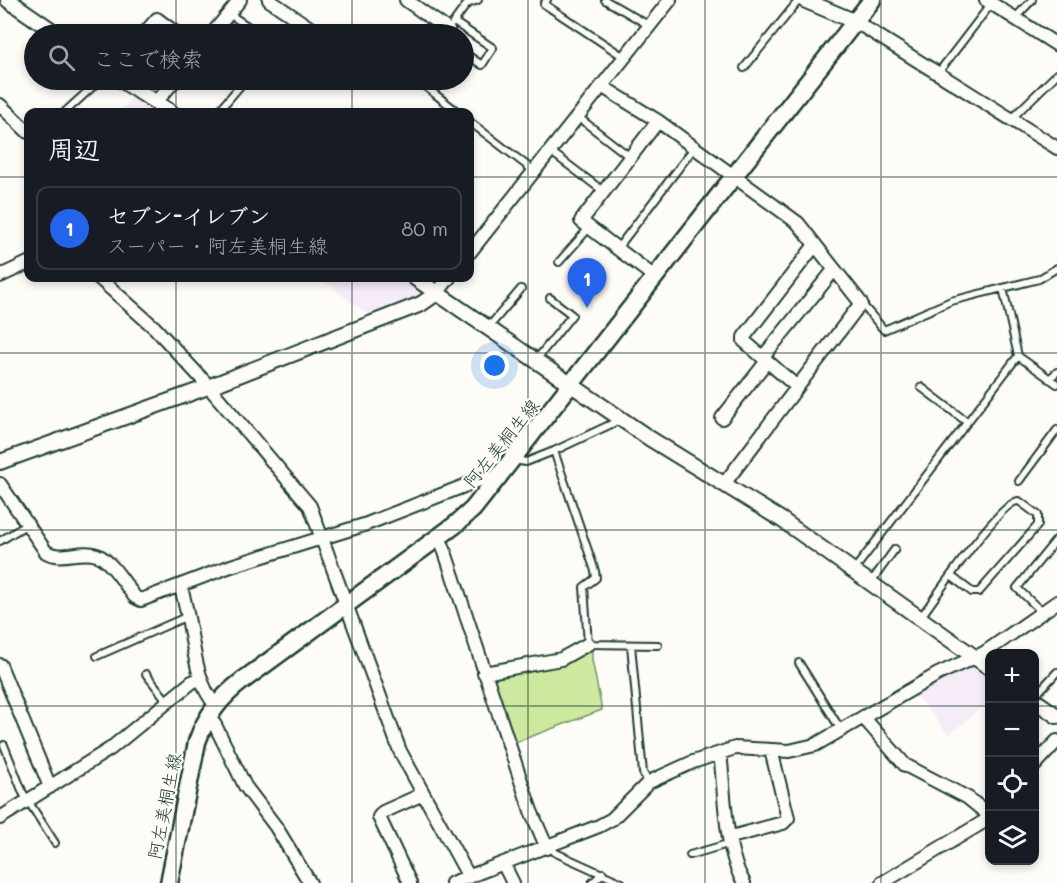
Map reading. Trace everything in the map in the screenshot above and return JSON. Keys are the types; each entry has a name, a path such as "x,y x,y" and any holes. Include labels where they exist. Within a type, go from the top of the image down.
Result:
{"main road":[{"name":"阿左美桐生線","path":"169,883 195,749 212,711 242,681 438,538 473,509 500,478 872,0"}],"street":[{"path":"269,0 304,24"},
{"path":"406,0 442,24"},
{"path":"474,247 651,27 670,0"},
{"path":"804,0 821,3 856,22 1057,148"},
{"path":"12,1 43,24"},
{"path":"989,2 1056,43"},
{"path":"219,24 233,5"},
{"path":"152,24 156,19 163,24"},
{"path":"603,87 658,121 798,223 861,303 724,484"},
{"path":"137,90 165,108"},
{"path":"156,102 166,90"},
{"path":"0,105 24,128"},
{"path":"656,278 581,221 658,121"},
{"path":"797,387 744,341 745,333 815,245"},
{"path":"0,276 24,264"},
{"path":"722,418 834,270"},
{"path":"103,282 155,328 313,511 400,751 469,878"},
{"path":"421,282 621,419 854,570 985,664"},
{"path":"1,458 208,387 421,304 437,293 447,282"},
{"path":"0,484 42,549 50,554 92,554 101,558 138,600 231,566 364,525 482,479 500,478"},
{"path":"438,538 443,546 531,811 548,847"},
{"path":"180,586 201,678 209,698 215,725 246,786 283,838 310,883"},
{"path":"452,883 504,865 612,819 649,782 720,753 735,748 803,749 841,730 938,674 1003,641 1057,602"},
{"path":"484,673 561,659 588,644"},
{"path":"1,673 50,787"},
{"path":"0,818 110,749 192,682 201,678"},
{"path":"1039,702 1057,716"},
{"path":"863,717 905,765 968,798 985,813"},
{"path":"1039,761 1057,741"},
{"path":"731,840 783,823 788,818 771,750"},
{"path":"720,753 736,868 744,883"},
{"path":"410,883 379,818 383,812 423,794"},
{"path":"882,883 985,820"},
{"path":"504,865 513,883"}],"lane":[{"path":"453,24 467,4 478,0"},
{"path":"547,0 544,4 625,58"},
{"path":"605,0 651,27"},
{"path":"744,68 799,0"},
{"path":"1015,18 1032,0"},
{"path":"938,73 989,2"},
{"path":"233,5 251,24"},
{"path":"474,40 493,48 482,65 474,60"},
{"path":"1011,119 1057,74"},
{"path":"69,108 89,90"},
{"path":"221,108 237,90"},
{"path":"430,90 453,108"},
{"path":"578,117 630,157"},
{"path":"474,125 534,171"},
{"path":"617,249 695,147"},
{"path":"550,151 603,191"},
{"path":"559,262 589,228"},
{"path":"861,303 884,330 951,302 1039,279 1057,268"},
{"path":"1003,288 1012,341 1018,356 1057,384"},
{"path":"488,328 521,289"},
{"path":"536,360 572,315 550,298"},
{"path":"854,570 1018,356"},
{"path":"1049,379 1057,372"},
{"path":"921,387 967,422"},
{"path":"514,460 526,462 621,419"},
{"path":"1019,481 1057,430"},
{"path":"554,451 595,571 596,578 584,587 588,644 658,645"},
{"path":"921,618 951,576 992,521 1013,501 1019,501 1038,515 1038,525 979,592 972,592 951,576"},
{"path":"0,541 26,525"},
{"path":"1042,612 1017,588 1057,538"},
{"path":"871,582 895,549"},
{"path":"97,656 188,616"},
{"path":"631,645 643,773 649,782"},
{"path":"799,663 841,730"},
{"path":"1039,694 1057,672"},
{"path":"146,674 168,702"},
{"path":"4,745 27,801 55,843"},
{"path":"690,855 731,840"},
{"path":"548,847 556,853 622,883"},
{"path":"592,883 603,873"}],"shaded area":[{"path":"135,96 154,108 123,108"},
{"path":"325,282 412,282 426,291 422,296 371,317"},
{"path":"974,664 985,672 985,704 949,735 913,692"}],"green space":[{"path":"592,648 592,660 602,710 511,744 490,680 497,675"}],"place":[{"name":"セブン-イレブン","path":"587,308"}]}
